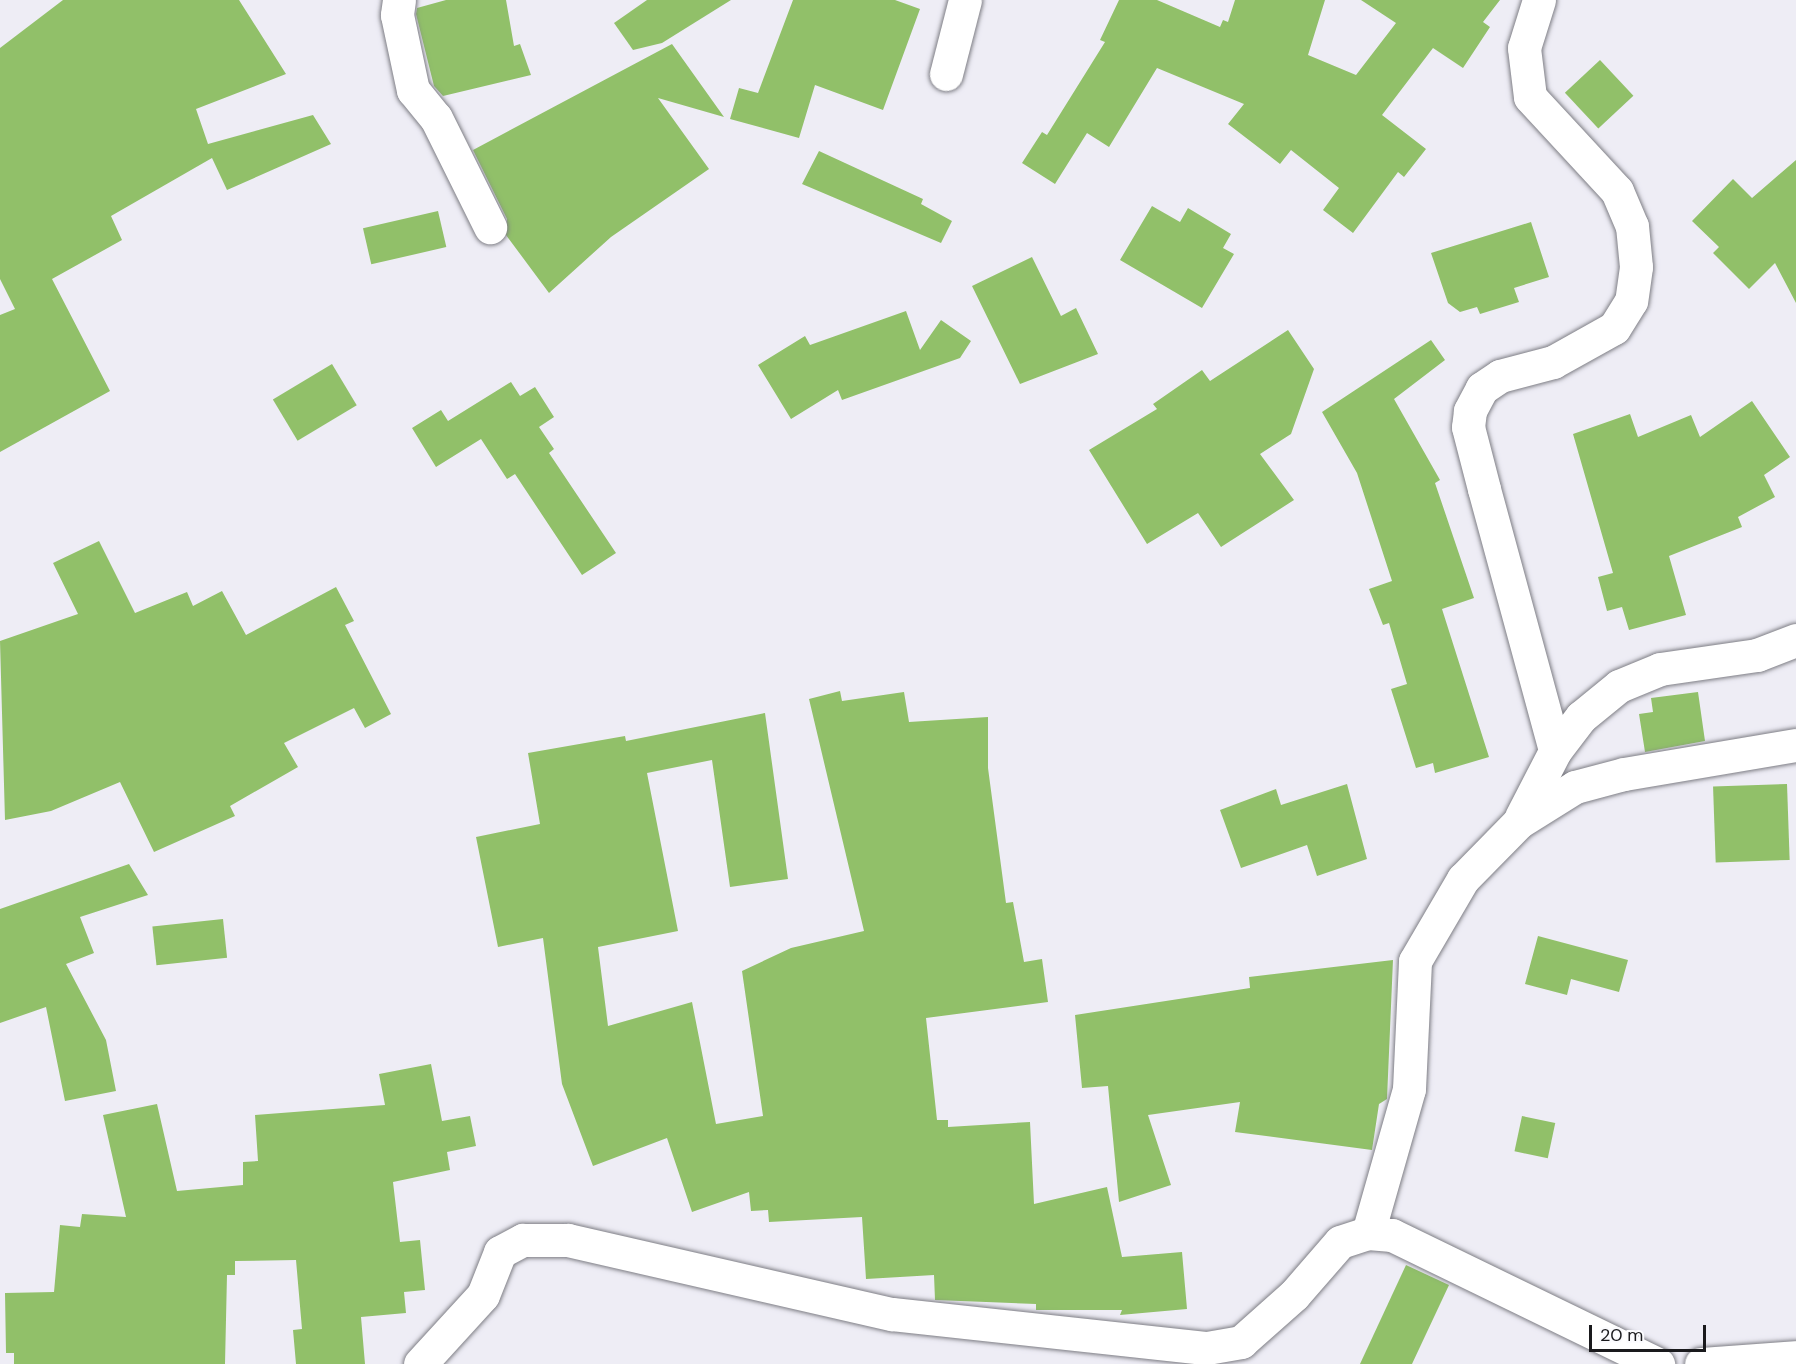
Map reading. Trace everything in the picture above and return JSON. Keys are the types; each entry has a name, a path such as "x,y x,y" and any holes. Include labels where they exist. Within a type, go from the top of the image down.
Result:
{"street":[{"path":"399,0 397,15 413,90 436,118 490,227"},
{"path":"946,74 965,0"},
{"path":"1539,0 1524,48 1530,98 1617,191 1632,226 1636,267 1631,301 1614,328 1553,362 1500,375 1482,388 1470,411 1468,427 1554,751"},
{"path":"1519,822 1554,751 1581,717 1619,686 1660,669 1758,655 1796,640"},
{"path":"1368,1233 1409,1089 1415,960 1463,879 1519,822 1548,800 1624,774 1796,745"},
{"path":"420,1364 483,1294 500,1252 523,1240 568,1240 892,1314 1207,1348 1241,1342 1294,1295 1340,1242 1368,1233 1392,1235 1658,1364"},
{"path":"1701,1364 1796,1357"}],"building":[{"path":"63,0 239,0 286,74 196,109 208,144 313,115 331,144 227,190 212,158 111,216 122,240 52,279 110,391 0,452 0,315 15,309 0,279 0,48"},
{"path":"446,0 506,0 514,46 520,44 531,75 443,96 434,86 416,14 417,8"},
{"path":"647,0 731,0 662,43 633,50 614,23"},
{"path":"793,0 895,0 920,9 883,110 815,85 799,138 730,119 739,88 758,93"},
{"path":"1119,0 1157,0 1220,27 1223,20 1228,22 1235,0 1325,0 1308,55 1356,75 1396,23 1361,0 1500,0 1483,22 1490,27 1463,68 1433,48 1382,115 1426,149 1404,177 1398,172 1353,233 1323,210 1339,188 1291,150 1280,164 1228,124 1244,104 1157,68 1109,147 1087,133 1055,184 1022,163 1042,132 1047,135 1105,42 1100,40"},
{"path":"672,44 724,117 658,98 709,169 611,237 549,293 506,235 507,219 473,150"},
{"path":"1600,60 1633,96 1598,129 1565,93"},
{"path":"819,151 923,199 921,204 952,221 941,243 802,184"},
{"path":"1796,160 1796,303 1775,263 1749,289 1713,253 1719,247 1692,221 1733,179 1752,198"},
{"path":"1152,206 1180,222 1188,208 1231,234 1223,248 1234,254 1202,308 1120,260"},
{"path":"438,211 446,247 371,264 363,228"},
{"path":"1531,222 1549,277 1514,288 1519,302 1480,314 1477,307 1460,312 1448,303 1431,253"},
{"path":"1032,257 1061,316 1076,308 1098,354 1020,384 972,286"},
{"path":"906,311 920,350 941,320 971,341 960,358 842,400 838,390 791,419 758,365 805,336 810,345"},
{"path":"1288,330 1314,369 1291,434 1260,454 1294,500 1221,547 1198,513 1147,544 1089,450 1157,409 1153,404 1202,370 1210,381"},
{"path":"1431,340 1445,360 1394,399 1440,480 1435,483 1474,598 1442,609 1489,757 1435,773 1433,763 1416,768 1391,689 1407,684 1389,623 1383,625 1369,589 1392,581 1357,473 1322,412"},
{"path":"332,364 357,405 298,441 273,400"},
{"path":"511,382 520,396 535,387 554,417 539,427 554,449 549,453 616,553 582,575 515,474 507,479 481,439 436,467 412,428 441,410 448,421"},
{"path":"1752,401 1790,457 1764,475 1775,497 1738,517 1742,527 1669,556 1686,615 1629,630 1622,607 1607,611 1598,577 1613,573 1573,434 1630,414 1638,437 1691,415 1700,437"},
{"path":"99,541 135,613 187,592 193,606 222,591 246,635 336,587 354,621 345,625 391,714 365,728 354,708 284,743 298,767 230,806 235,816 154,852 120,782 51,811 5,820 0,641 78,614 53,563"},
{"path":"840,691 842,701 904,692 909,722 988,717 988,768 1006,903 1013,902 1024,962 1042,959 1048,1002 926,1018 937,1120 948,1120 948,1127 1030,1122 1034,1204 1107,1187 1122,1257 1182,1252 1187,1309 1120,1315 1122,1310 1036,1310 1036,1304 935,1300 934,1275 866,1279 862,1217 769,1222 768,1210 751,1211 749,1192 692,1212 667,1138 593,1166 562,1084 543,938 498,947 476,837 540,824 528,753 625,736 626,741 765,713 788,879 730,887 712,760 647,773 678,931 598,947 608,1026 692,1002 716,1124 763,1116 742,971 791,948 864,931 809,699"},
{"path":"1698,692 1705,741 1645,752 1639,714 1653,712 1651,698"},
{"path":"1347,784 1367,859 1317,876 1307,845 1241,868 1220,810 1276,789 1281,805"},
{"path":"1787,784 1790,860 1716,863 1713,787"},
{"path":"129,864 148,895 80,917 94,953 66,964 106,1040 116,1091 65,1101 46,1007 0,1023 0,909"},
{"path":"223,919 227,958 156,965 152,926"},
{"path":"1538,936 1628,960 1619,992 1571,979 1567,995 1525,984"},
{"path":"1393,960 1387,1099 1379,1104 1372,1150 1235,1132 1240,1102 1148,1115 1171,1185 1119,1202 1108,1086 1082,1088 1075,1015 1250,988 1249,977"},
{"path":"431,1064 442,1121 470,1116 476,1146 447,1152 450,1170 393,1182 400,1242 420,1240 425,1290 404,1292 406,1313 361,1317 365,1364 296,1364 293,1330 302,1329 296,1260 235,1261 235,1275 227,1275 225,1364 14,1364 14,1353 6,1353 5,1293 54,1292 60,1225 80,1227 82,1214 126,1217 103,1115 157,1104 177,1191 243,1185 243,1162 258,1161 255,1115 385,1105 379,1074"},
{"path":"1522,1116 1555,1123 1548,1158 1515,1151"},
{"path":"1406,1265 1449,1285 1412,1364 1360,1364"}]}
